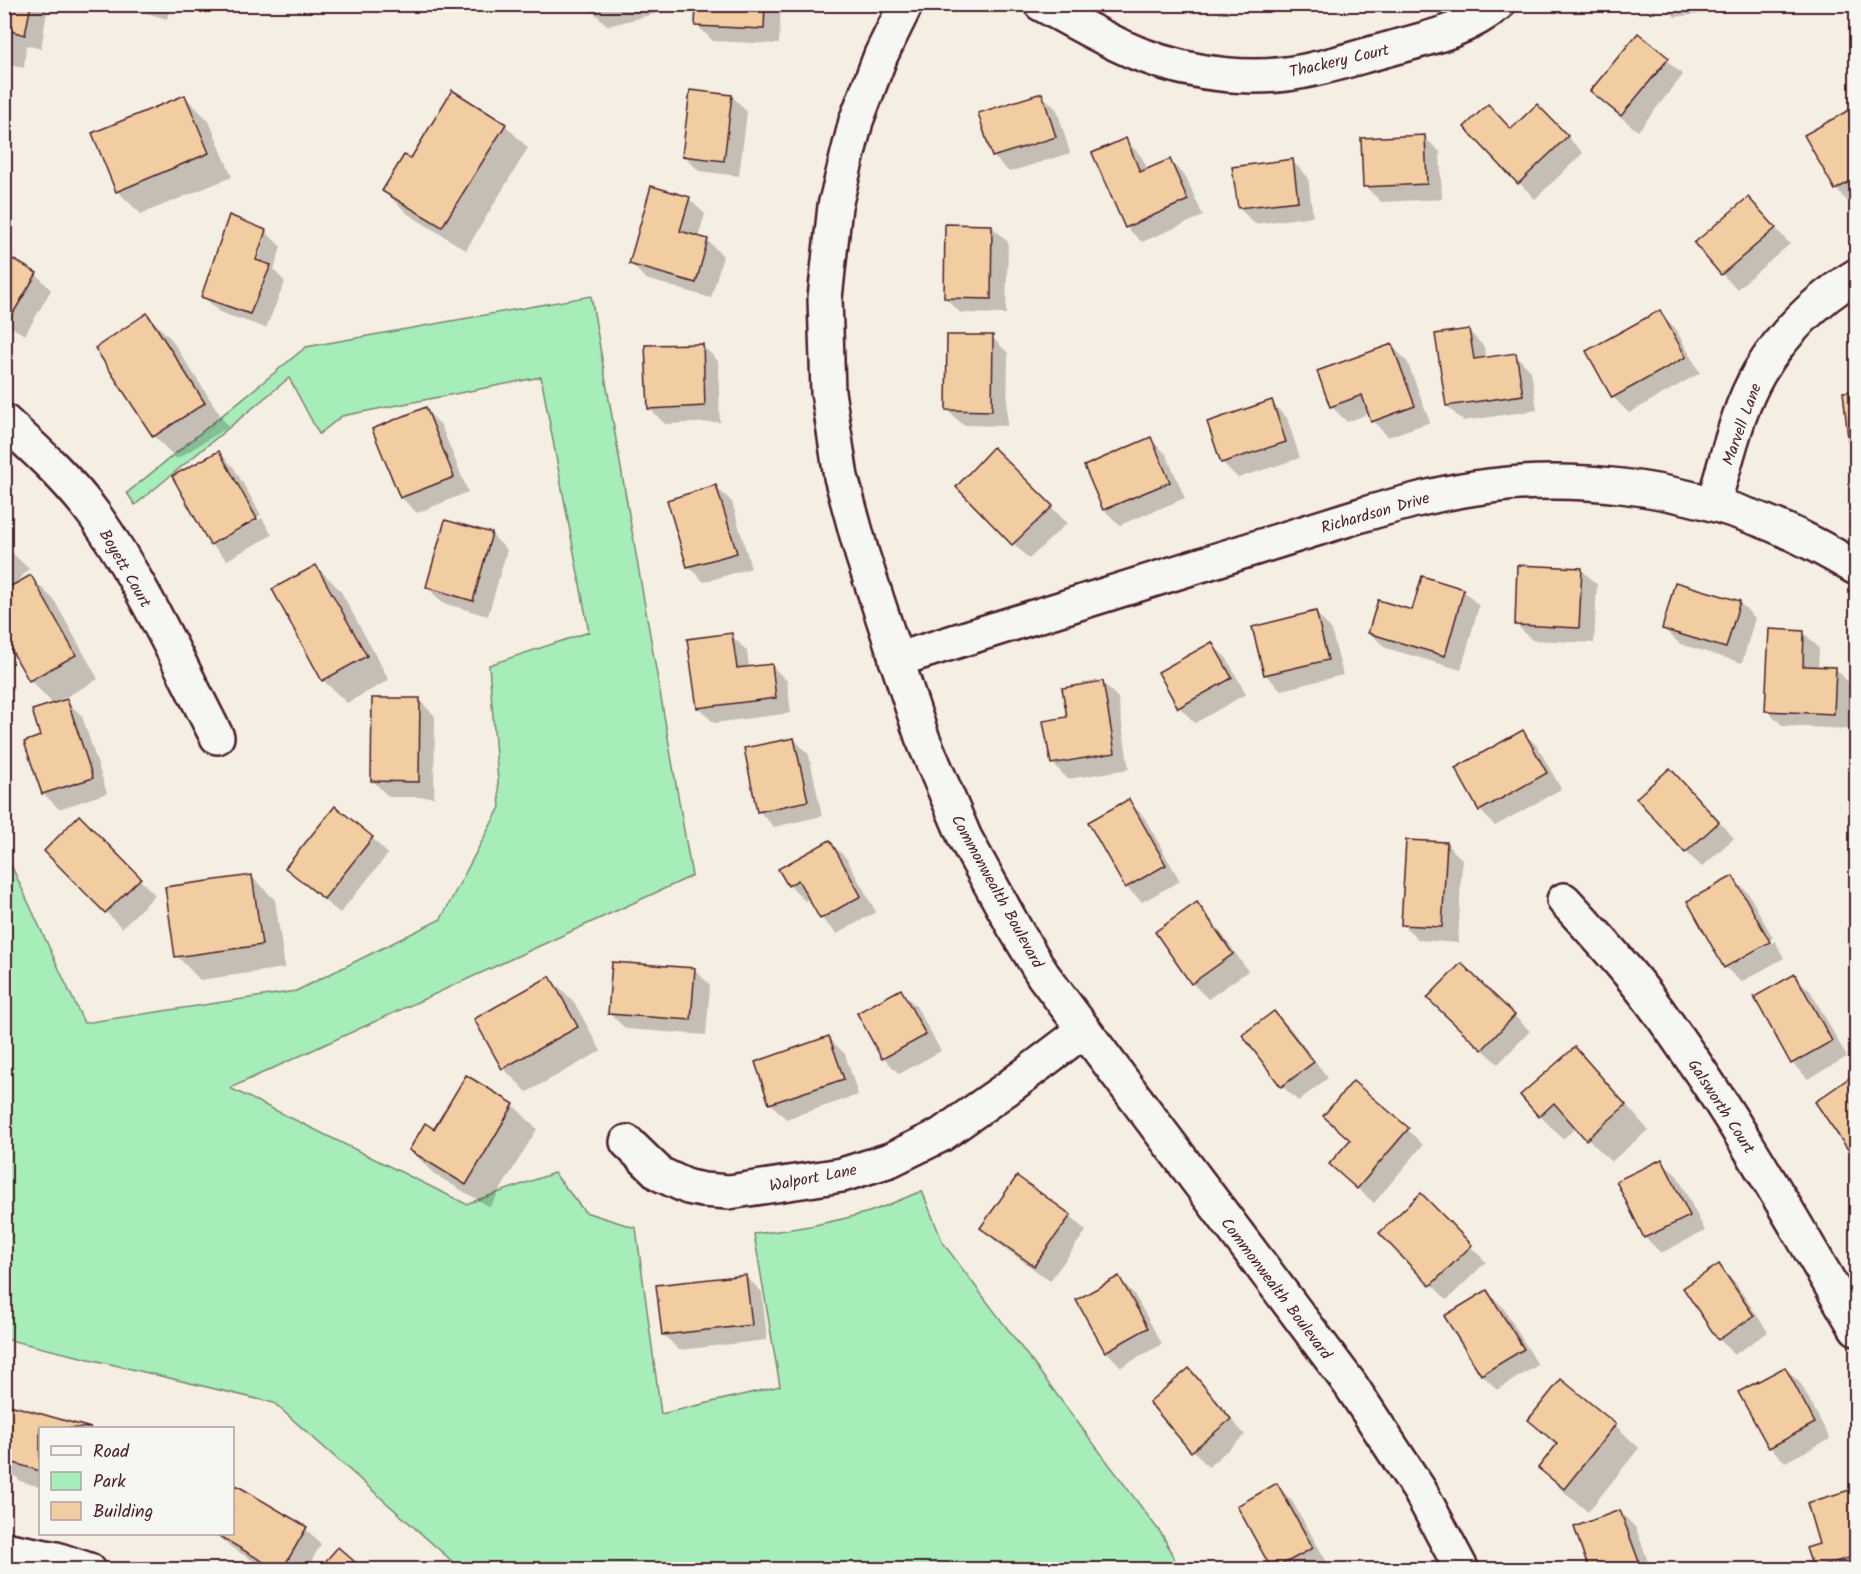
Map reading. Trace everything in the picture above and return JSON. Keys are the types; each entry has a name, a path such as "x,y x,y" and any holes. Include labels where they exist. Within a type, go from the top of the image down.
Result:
{"street":[{"name":"Commonwealth Boulevard","path":"906,4 881,55 856,121 835,206 825,298 828,392 842,477 862,554 922,737 965,838 1043,975 1350,1384 1420,1491 1462,1569"},
{"name":"Thackery Court","path":"1041,4 1146,57 1210,73 1239,76 1274,75 1312,70 1450,32 1483,17 1498,4"},
{"name":"Marvell Lane","path":"1713,504 1741,415 1759,374 1787,333 1819,301 1857,276"},
{"name":"Boyett Court","path":"4,421 63,476 95,516 126,562 217,737"},
{"name":"Richardson Drive","path":"896,660 1350,518 1434,495 1490,486 1547,482 1592,483 1681,496 1752,516 1820,547 1857,568"},
{"name":"Galsworth Court","path":"1564,900 1623,965 1669,1024 1732,1118 1857,1328"},
{"name":"Walport Lane","path":"627,1142 660,1174 688,1187 703,1190 729,1192 842,1175 890,1160 941,1135 1005,1090 1083,1030"},
{"path":"4,1549 56,1559 89,1569"}],"green space":[{"path":"591,296 692,876 230,1088 466,1204 554,1173 585,1212 636,1228 661,1414 780,1386 754,1234 812,1226 855,1216 922,1191 943,1243 1163,1536 1179,1569 461,1569 274,1403 5,1339 5,852 84,1023 296,991 441,919 500,807 489,665 589,632 541,377 342,416 319,434 289,378 135,505 127,493 306,347"}],"building":[{"path":"4,4 31,4 25,35 11,31 9,53 4,52"},
{"path":"589,4 617,4 591,11"},
{"path":"696,4 765,4 764,29 695,26"},
{"path":"1638,33 1669,58 1621,116 1590,91"},
{"path":"452,90 506,124 442,227 382,191 404,155 411,158"},
{"path":"690,90 732,95 724,161 682,156"},
{"path":"1042,93 1056,137 992,157 978,113"},
{"path":"185,95 209,153 116,192 92,133"},
{"path":"1488,104 1511,129 1537,104 1568,136 1518,184 1464,127"},
{"path":"1856,106 1856,178 1835,190 1804,135"},
{"path":"1425,135 1427,184 1363,187 1361,138"},
{"path":"1126,138 1140,172 1170,159 1188,200 1125,228 1092,153"},
{"path":"1293,159 1298,201 1238,208 1232,167"},
{"path":"651,186 690,197 680,231 708,239 696,283 629,264"},
{"path":"1748,197 1776,228 1721,275 1694,243"},
{"path":"229,215 266,230 256,260 271,265 250,314 201,297"},
{"path":"945,224 992,225 991,299 944,298"},
{"path":"4,254 37,273 9,320 4,318"},
{"path":"1660,310 1686,357 1612,398 1586,351"},
{"path":"147,313 205,403 153,437 95,348"},
{"path":"1469,329 1474,359 1516,353 1523,395 1446,406 1435,334"},
{"path":"947,335 993,335 992,411 946,410"},
{"path":"703,344 705,406 648,409 645,345"},
{"path":"1392,344 1415,406 1371,422 1362,395 1330,407 1317,371"},
{"path":"1856,391 1856,494 1854,494 1843,392"},
{"path":"1272,400 1286,442 1221,463 1207,422"},
{"path":"426,407 454,477 400,498 372,429"},
{"path":"1151,437 1170,482 1103,510 1084,466"},
{"path":"993,447 1053,506 1012,545 956,487"},
{"path":"219,451 257,519 210,545 172,476"},
{"path":"716,485 737,553 687,567 667,500"},
{"path":"445,520 492,533 473,601 426,587"},
{"path":"316,565 367,656 322,681 272,589"},
{"path":"1517,565 1582,568 1579,628 1515,625"},
{"path":"31,575 76,655 29,681 4,637 4,590"},
{"path":"1422,576 1464,589 1445,656 1368,633 1378,600 1412,610"},
{"path":"1675,582 1740,601 1726,648 1662,629"},
{"path":"1316,611 1328,660 1264,675 1252,627"},
{"path":"1769,629 1804,631 1803,666 1836,667 1834,714 1765,711"},
{"path":"732,633 737,668 772,664 776,698 697,708 687,639"},
{"path":"1212,642 1232,678 1178,708 1158,672"},
{"path":"1103,681 1115,753 1051,764 1043,721 1067,717 1062,688"},
{"path":"372,698 420,698 419,782 371,781"},
{"path":"67,699 93,778 42,794 24,742 40,736 32,710"},
{"path":"1523,730 1547,773 1479,811 1455,768"},
{"path":"794,738 808,801 757,812 744,748"},
{"path":"1670,768 1719,822 1685,853 1636,798"},
{"path":"1129,799 1166,865 1125,888 1088,822"},
{"path":"335,806 373,837 324,899 285,868"},
{"path":"79,815 141,878 105,913 44,851"},
{"path":"830,840 861,896 820,919 798,880 788,886 778,869"},
{"path":"1406,840 1447,842 1442,927 1401,925"},
{"path":"252,875 262,945 175,957 165,887"},
{"path":"1733,876 1770,942 1724,968 1687,901"},
{"path":"1197,902 1233,954 1191,984 1155,932"},
{"path":"612,962 695,968 691,1020 608,1014"},
{"path":"1461,963 1515,1015 1482,1050 1427,998"},
{"path":"1795,974 1832,1041 1791,1064 1754,997"},
{"path":"550,976 578,1027 502,1069 474,1019"},
{"path":"901,989 926,1035 882,1059 857,1013"},
{"path":"1274,1011 1314,1062 1281,1087 1242,1035"},
{"path":"829,1036 844,1079 769,1104 755,1062"},
{"path":"1575,1047 1626,1105 1586,1140 1554,1103 1539,1117 1520,1095"},
{"path":"466,1075 514,1104 466,1185 409,1150 425,1123 434,1129"},
{"path":"1852,1076 1856,1082 1856,1161 1815,1102"},
{"path":"1353,1081 1409,1128 1357,1189 1329,1164 1350,1140 1323,1116"},
{"path":"1662,1159 1690,1216 1644,1238 1616,1181"},
{"path":"1017,1176 1071,1215 1034,1266 980,1228"},
{"path":"1421,1193 1472,1245 1430,1286 1379,1233"},
{"path":"1719,1264 1754,1316 1718,1340 1683,1288"},
{"path":"746,1275 752,1325 662,1335 656,1285"},
{"path":"1119,1276 1148,1328 1105,1352 1076,1300"},
{"path":"1487,1290 1524,1349 1481,1375 1444,1316"},
{"path":"1785,1367 1815,1423 1769,1448 1738,1392"},
{"path":"1189,1368 1231,1419 1191,1452 1149,1402"},
{"path":"1561,1379 1616,1424 1564,1489 1538,1468 1557,1444 1528,1420"},
{"path":"10,1405 87,1427 39,1427 39,1471 4,1460 4,1424"},
{"path":"1277,1483 1313,1548 1272,1570 1237,1506"},
{"path":"236,1485 307,1527 282,1570 277,1570 218,1535 234,1535 234,1488"},
{"path":"1853,1489 1856,1502 1856,1556 1813,1568 1806,1548 1819,1544 1807,1503"},
{"path":"1620,1510 1642,1570 1589,1570 1574,1527"},
{"path":"338,1547 364,1570 318,1570"}]}
